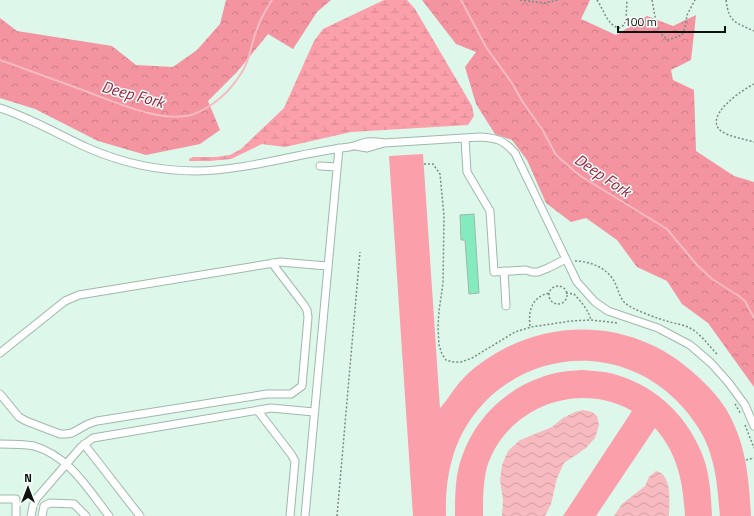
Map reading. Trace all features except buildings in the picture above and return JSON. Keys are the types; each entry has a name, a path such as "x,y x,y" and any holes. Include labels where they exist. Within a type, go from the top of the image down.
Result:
{"street":[{"path":"0,108 21,116 108,156 136,164 166,169 196,171 234,168 355,146 365,142 374,141 384,143 465,138 493,138 505,142 515,153 577,282 595,302 608,310 658,328 690,344 711,363 728,382 745,405 754,426"},
{"path":"465,138 468,172 490,211 494,272 526,270 538,272 567,261"},
{"path":"305,516 339,148"},
{"path":"320,166 337,167"},
{"path":"0,353 65,302 79,295 283,262 328,266"},
{"path":"0,394 14,412 26,421 66,434 72,433 97,421 267,394 291,394 302,386 308,317 307,310 272,264"},
{"path":"504,271 506,306"},
{"path":"31,516 36,499 88,440 98,437 275,408 314,412"},
{"path":"258,411 295,461 290,516"},
{"path":"0,444 26,445 40,448 51,453 67,464 109,516"},
{"path":"84,444 140,516"},
{"path":"0,499 16,499 16,516"},
{"path":"42,516 46,504 72,503 78,506 86,516"}],"path":[{"path":"520,0 544,3 558,0"},
{"path":"597,0 608,21 613,26 619,28 624,25 626,19 627,0"},
{"path":"652,0 656,22 660,33 668,40 682,35 685,28 687,15 695,0"},
{"path":"726,0 729,16 738,24 754,31"},
{"path":"754,84 729,102 717,115 716,124 721,131 754,142"},
{"path":"424,164 433,164 440,174 444,216 443,283 438,327 442,354 446,360 461,362 472,358 515,332 530,327 571,321 591,320 618,323"},
{"path":"336,516 360,252"},
{"path":"567,261 581,261 600,268 609,274 615,282 619,294 624,302 638,310 690,328 698,334 717,354"},
{"path":"559,286 564,288 566,293 564,301 559,303 552,301 550,293 552,288 559,286"},
{"path":"530,327 529,314 532,305 541,296 550,293"},
{"path":"566,293 574,294 578,298 589,314 591,320"},
{"path":"734,402 741,415"},
{"path":"744,421 754,448"},
{"path":"746,460 754,458"}],"green space":[{"path":"226,0 331,0 317,12 293,49 268,34 237,72 208,101 220,130 200,144 146,155 98,141 35,109 0,98 0,18 17,31 112,46 136,65 173,67 197,50 220,24"},
{"path":"384,0 407,0 415,9 472,106 474,116 468,125 351,132 285,147 262,144 231,159 189,161 189,159 193,157 216,157 230,155 241,149 284,108 314,41 323,29"},
{"path":"422,0 590,0 581,19 616,35 647,16 673,26 696,15 691,60 671,70 673,80 694,90 696,151 734,176 754,182 754,387 708,323 682,304 667,281 637,267 617,240 586,218 571,222 546,203 527,160 512,140 495,134 476,104 465,67 476,52 456,44"},
{"path":"423,154 440,408 463,378 480,363 515,344 542,334 569,330 596,330 623,334 649,344 673,357 696,375 719,399 733,422 742,448 749,488 751,516 720,516 716,477 707,445 699,428 674,398 642,375 615,365 587,361 559,363 532,370 507,383 485,402 467,425 456,446 446,492 446,516 413,516 389,156"},
{"path":"581,370 599,371 632,380 659,396 671,406 690,431 698,444 704,459 711,494 712,516 685,516 683,492 678,469 669,448 655,428 596,516 563,516 632,411 611,402 590,398 568,399 547,405 527,415 510,429 497,446 487,467 483,497 483,516 455,516 456,481 461,459 467,443 486,415 511,392 526,384 552,374"}],"water":[{"path":"583,410 592,412 597,416 599,425 595,438 586,448 564,463 557,478 551,504 545,516 502,516 503,500 500,480 502,465 508,451 520,440 552,427 563,418"},
{"path":"656,471 665,478 668,483 669,516 614,516 622,504 645,486 649,477"}],"waterway":[{"name":"Deep Fork","path":"0,60 121,105 152,114 181,117 194,114 208,107 221,97 238,79 246,64 259,23 272,0"},
{"name":"Deep Fork","path":"461,0 486,47 542,129 556,155 579,175 667,229 697,265 712,279 745,301 754,318"}]}
